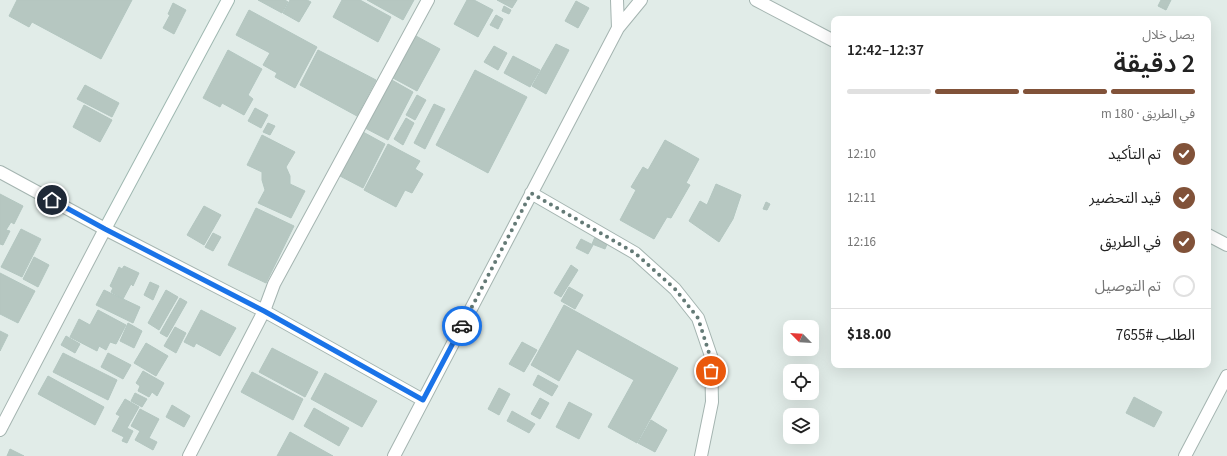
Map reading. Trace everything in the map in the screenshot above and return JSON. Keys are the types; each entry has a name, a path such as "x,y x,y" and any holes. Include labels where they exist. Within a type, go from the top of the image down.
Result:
{"street":[{"path":"0,430 105,229 228,0"},
{"path":"189,456 264,311 274,284 428,0"},
{"path":"617,0 618,28"},
{"path":"394,456 618,28 641,0"},
{"path":"756,0 831,39"},
{"path":"0,172 105,229 264,311 423,400"},
{"path":"531,193 635,253 675,289 698,318 710,356 712,402 701,456"},
{"path":"1211,237 1227,245"},
{"path":"1185,456 1227,376"}],"building":[{"path":"17,0 132,0 101,59 32,22 29,27 9,16"},
{"path":"258,0 285,0 288,2 282,13"},
{"path":"290,0 307,0 311,2 299,22 283,13"},
{"path":"342,0 360,0 391,17 378,42 333,17"},
{"path":"367,0 414,0 403,20"},
{"path":"467,0 474,0 493,10 478,37 454,24"},
{"path":"497,0 517,0 512,8"},
{"path":"1161,0 1171,0 1166,10 1158,6"},
{"path":"576,1 589,8 578,28 565,21"},
{"path":"173,3 186,10 174,34 163,28 170,15 168,14"},
{"path":"504,6 511,10 509,14 502,11"},
{"path":"249,10 317,47 295,88 275,77 277,73 263,65 270,53 236,35"},
{"path":"496,15 503,19 498,29 490,25"},
{"path":"416,36 440,49 417,91 393,78"},
{"path":"556,44 569,50 546,94 532,86"},
{"path":"494,46 507,53 498,70 484,62"},
{"path":"228,50 262,69 248,95 253,99 244,115 222,103 220,107 203,98"},
{"path":"318,50 376,80 357,116 300,85"},
{"path":"513,56 540,70 530,87 504,73"},
{"path":"475,70 527,97 488,173 436,145"},
{"path":"390,79 413,92 388,140 365,128"},
{"path":"85,85 119,103 112,117 77,99"},
{"path":"417,95 426,100 415,120 406,115"},
{"path":"434,104 445,109 425,149 414,143"},
{"path":"84,105 112,120 100,142 73,127"},
{"path":"255,108 268,115 261,128 248,121"},
{"path":"406,118 414,123 403,145 394,139"},
{"path":"268,123 275,126 270,135 263,132"},
{"path":"363,132 385,144 363,188 340,176"},
{"path":"262,135 295,152 286,167 290,176 290,184 305,191 291,218 258,203 265,190 262,180 262,172 247,165"},
{"path":"665,140 699,159 686,183 690,185 671,218 667,217 654,239 620,220 636,190 631,187 643,167 648,170"},
{"path":"388,144 420,161 415,169 423,174 412,193 405,190 396,207 364,190"},
{"path":"716,184 741,195 733,219 719,242 689,221 700,201 707,205"},
{"path":"0,194 23,206 14,224 11,222 6,230 10,231 3,245 0,244"},
{"path":"766,202 770,204 767,210 763,209"},
{"path":"204,206 221,215 204,245 187,235"},
{"path":"256,208 294,226 266,283 228,265"},
{"path":"21,229 41,239 22,277 1,267"},
{"path":"213,233 221,237 213,251 205,247"},
{"path":"595,237 608,242 605,249 592,244"},
{"path":"581,239 593,245 588,254 576,248"},
{"path":"34,257 49,265 38,287 23,279"},
{"path":"571,265 578,270 561,297 554,293"},
{"path":"124,266 139,273 133,286 131,284 123,299 111,292 113,288 110,286 119,267 122,269"},
{"path":"0,273 35,291 18,323 0,314"},
{"path":"150,282 159,286 153,300 144,295"},
{"path":"569,287 583,295 575,309 561,301"},
{"path":"104,290 140,307 133,323 96,305"},
{"path":"166,290 178,297 159,330 148,323"},
{"path":"180,298 187,302 167,337 160,333"},
{"path":"564,305 678,368 637,443 608,427 634,380 577,349 559,381 531,365"},
{"path":"98,310 126,325 116,344 110,342 106,350 99,346 97,351 70,337 79,319 90,325"},
{"path":"201,310 236,328 220,356 196,343 194,347 184,342"},
{"path":"128,323 142,331 134,348 120,341"},
{"path":"175,327 186,333 176,353 164,346"},
{"path":"0,331 8,335 0,351"},
{"path":"66,336 80,344 75,353 61,345"},
{"path":"522,342 537,350 524,372 509,364"},
{"path":"146,343 168,356 156,376 134,363"},
{"path":"272,348 318,372 305,397 259,372"},
{"path":"63,353 117,380 108,400 53,372"},
{"path":"108,353 131,365 123,379 101,367"},
{"path":"143,371 164,383 157,396 152,392 149,397 138,391 140,386 136,383"},
{"path":"252,372 303,399 293,420 241,392"},
{"path":"325,373 377,401 362,427 311,399"},
{"path":"538,375 558,386 552,396 533,385"},
{"path":"48,376 104,407 95,425 38,394"},
{"path":"499,388 510,394 499,415 488,409"},
{"path":"135,393 147,399 142,407 131,401"},
{"path":"1134,397 1162,412 1154,427 1126,413"},
{"path":"540,398 549,403 540,419 531,414"},
{"path":"125,399 139,407 127,428 133,431 127,443 122,441 124,437 112,431 120,416 116,414"},
{"path":"569,402 592,414 579,439 556,427"},
{"path":"172,405 190,416 184,427 166,417"},
{"path":"314,408 349,428 339,446 304,426"},
{"path":"140,409 159,419 149,438 157,442 153,450 135,440 140,431 131,426"},
{"path":"512,411 535,424 529,433 507,421"},
{"path":"651,420 667,430 655,452 638,443"},
{"path":"290,432 333,456 277,456"},
{"path":"10,449 24,456 7,456"}],"way so far":[{"path":"462,326 531,193 635,253 675,289 698,318 710,356 711,371"}],"route":[{"path":"52,200 264,311 423,400 462,326"}]}
